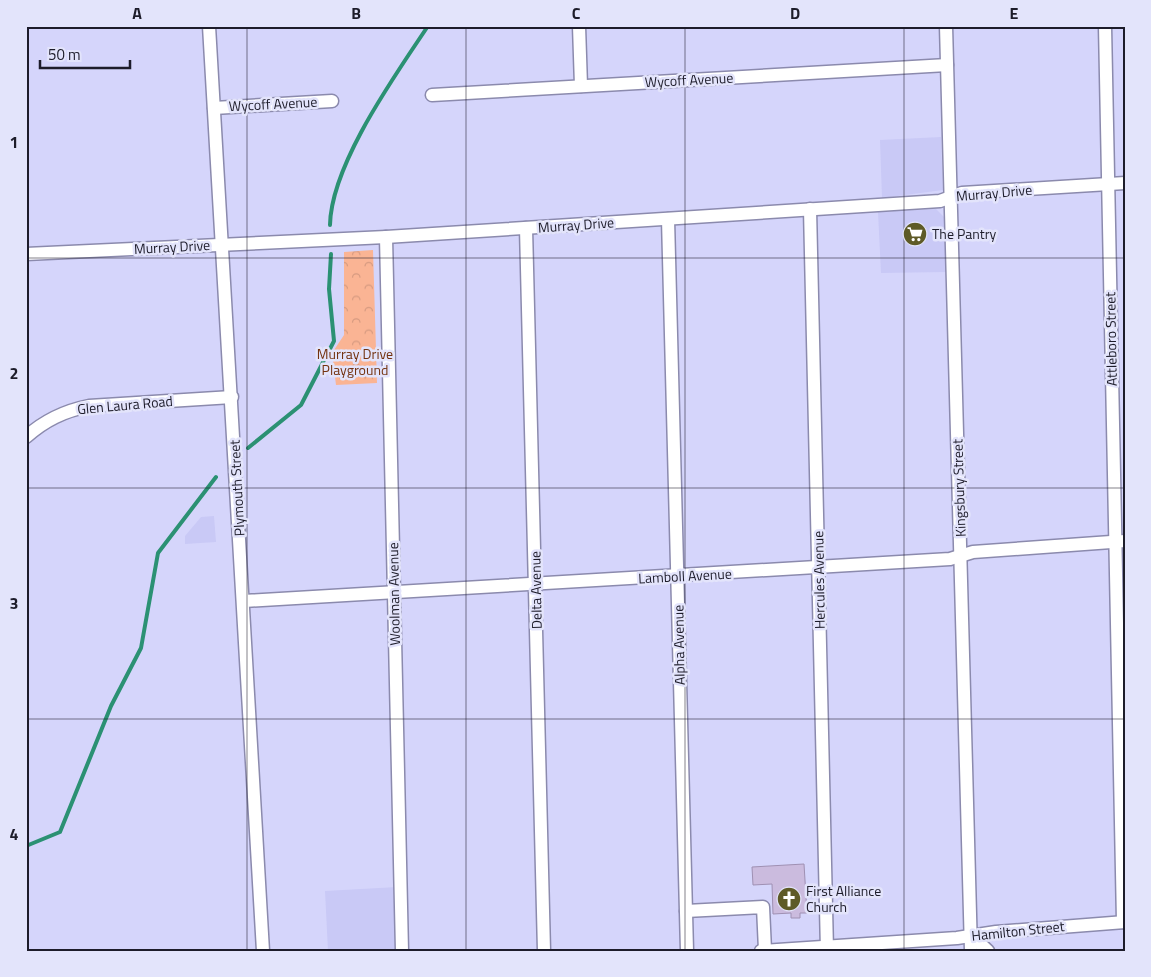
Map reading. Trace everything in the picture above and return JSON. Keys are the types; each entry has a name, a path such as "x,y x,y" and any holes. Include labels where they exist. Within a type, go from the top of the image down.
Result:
{"street":[{"name":"Plymouth Street","path":"210,26 263,951"},
{"path":"579,26 580,86"},
{"name":"Kingsbury Street","path":"946,26 971,951"},
{"name":"Attleboro Street","path":"1105,26 1120,542 1124,922"},
{"name":"Wycoff Avenue","path":"432,95 946,65"},
{"name":"Wycoff Avenue","path":"214,108 332,101"},
{"name":"Murray Drive","path":"26,254 386,236 668,219 940,201 962,193 1125,183"},
{"name":"Hercules Avenue","path":"810,209 827,949"},
{"name":"Alpha Avenue","path":"668,219 687,951"},
{"name":"Delta Avenue","path":"526,228 544,951"},
{"name":"Woolman Avenue","path":"386,236 402,951"},
{"name":"Glen Laura Road","path":"26,438 51,418 79,408 232,397"},
{"name":"Lamboll Avenue","path":"244,601 818,568 950,559 973,552 1120,542"},
{"path":"686,911 763,907 765,950"},
{"name":"Hamilton Street","path":"761,951 827,949 1124,922"},
{"path":"971,936 988,951"}],"shaded area":[{"path":"941,137 943,190 882,198 880,140"},
{"path":"936,209 944,217 946,272 881,273 878,212"},
{"path":"214,516 216,542 185,544 185,536 201,517"},
{"path":"397,887 398,951 328,951 325,891"}],"green space":[{"name":"Murray Drive Playground","path":"373,250 377,383 336,385 332,353 344,335 344,252"}],"building":[{"name":"First Alliance Church","path":"804,864 807,913 800,913 800,918 791,918 791,913 773,914 772,884 753,885 752,867"}],"waterway":[{"path":"330,225 333,201 352,149 398,70 428,26"},
{"path":"248,448 301,405 334,341 329,289 331,254"},
{"path":"26,846 60,832 111,706 141,648 158,553 216,477"}],"place":[{"name":"The Pantry","path":"915,234"},
{"name":"First Alliance Church","path":"789,899"}]}
